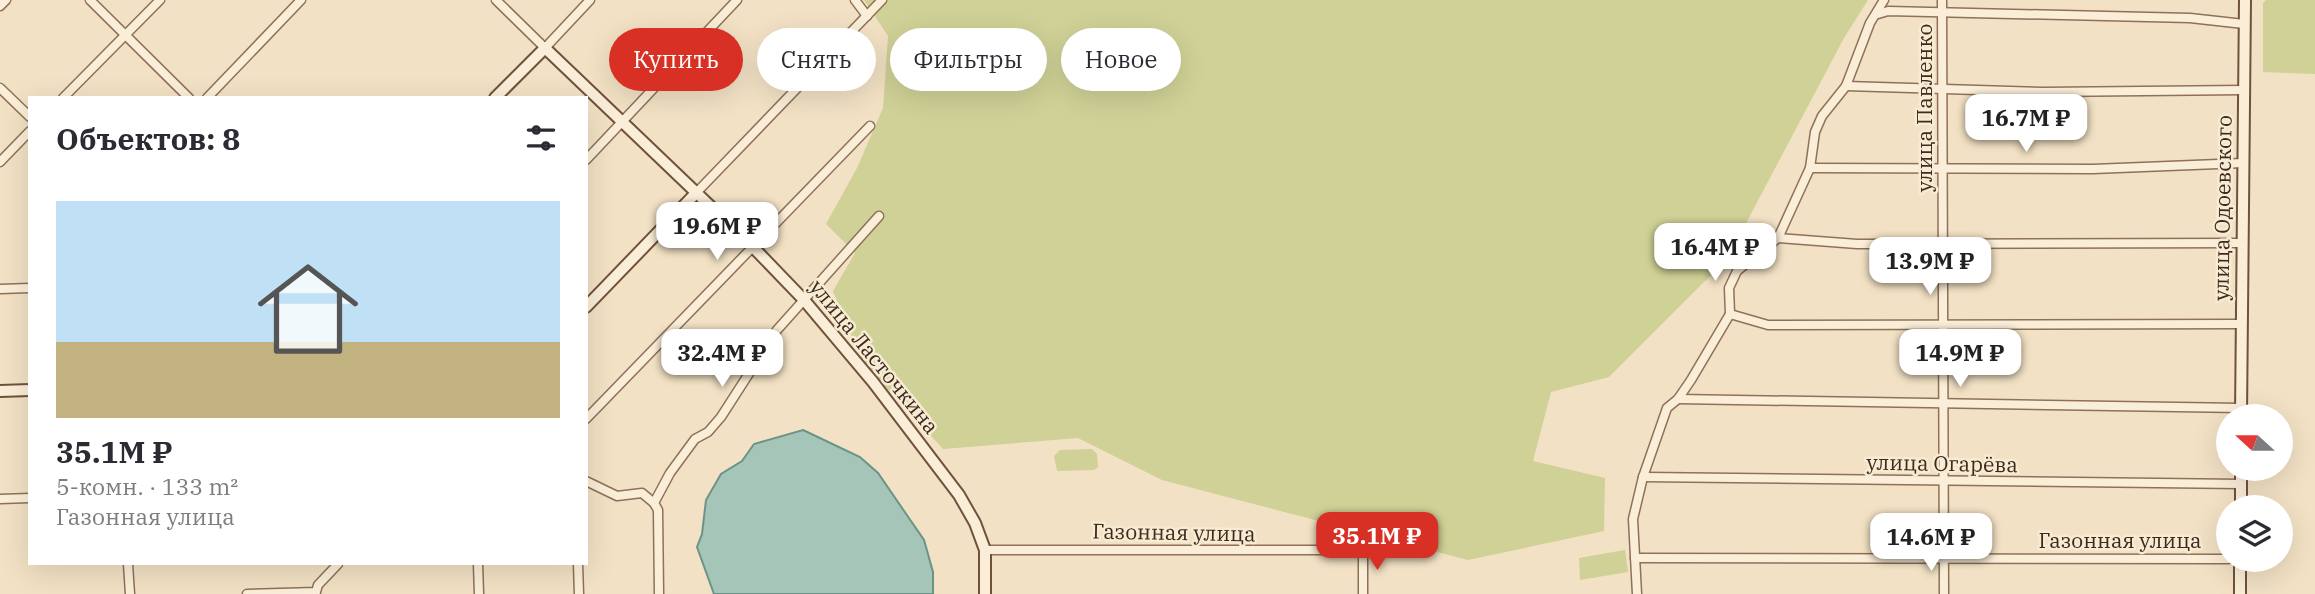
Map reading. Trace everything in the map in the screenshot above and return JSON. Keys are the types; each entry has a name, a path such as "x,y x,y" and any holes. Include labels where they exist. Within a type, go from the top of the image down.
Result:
{"street":[{"path":"0,6 6,0"},
{"path":"90,0 187,96"},
{"path":"64,96 160,0"},
{"path":"209,96 301,0"},
{"name":"улица Ласточкина","path":"496,0 752,246 804,299 873,382 959,495 975,523 985,550 985,594"},
{"path":"497,96 590,0"},
{"path":"588,158 737,0"},
{"path":"855,0 867,16"},
{"path":"588,305 883,0"},
{"path":"1637,594 1632,534 1643,477 1667,408 1678,399 1730,314 1729,288 1737,271 1778,238 1810,168 1815,132 1822,116 1846,86 1870,23 1878,14 1884,0"},
{"name":"улица Павленко","path":"1942,0 1944,594"},
{"name":"улица Одоевского","path":"2241,404 2245,0"},
{"path":"1878,14 1888,11 2190,18 2245,24"},
{"path":"1846,86 2044,92 2244,90"},
{"path":"0,88 28,115"},
{"path":"588,417 870,126"},
{"path":"0,162 28,133"},
{"path":"1810,168 2093,169 2243,163"},
{"path":"654,503 670,473 695,439 708,432 721,417 777,330 879,216"},
{"path":"1778,238 1857,244 2243,243"},
{"path":"0,289 28,288"},
{"path":"1730,314 1768,325 2241,324"},
{"path":"0,391 28,390"},
{"path":"1678,399 2216,411"},
{"name":"улица Огарёва","path":"1643,477 2241,484"},
{"path":"588,482 617,496 642,493 654,503 658,510 659,594"},
{"path":"2241,484 2241,495"},
{"path":"0,499 28,498"},
{"name":"Газонная улица","path":"985,550 1363,550 1363,594"},
{"name":"Газонная улица","path":"1635,558 2216,559"},
{"path":"128,565 130,594"},
{"path":"247,594 316,593 318,585 337,565"},
{"path":"478,565 479,594"},
{"path":"578,565 579,594"},
{"path":"2240,572 2240,594"}],"green space":[{"path":"864,0 1868,0 1844,38 1727,259 1609,377 1551,392 1533,461 1605,478 1604,531 1468,560 1162,480 1078,438 943,449 862,361 833,291 855,253 826,224 857,168 883,108 888,36"},
{"path":"2266,0 2315,0 2315,74 2263,72 2263,3"},
{"path":"1092,449 1097,454 1098,467 1094,470 1057,471 1054,456 1060,450"},
{"path":"1625,550 1628,572 1580,580 1579,558"}],"shaded area":[{"path":"803,430 860,457 878,473 924,540 933,572 933,594 714,594 697,547 702,534 706,500 721,474 742,461 754,444"}]}
